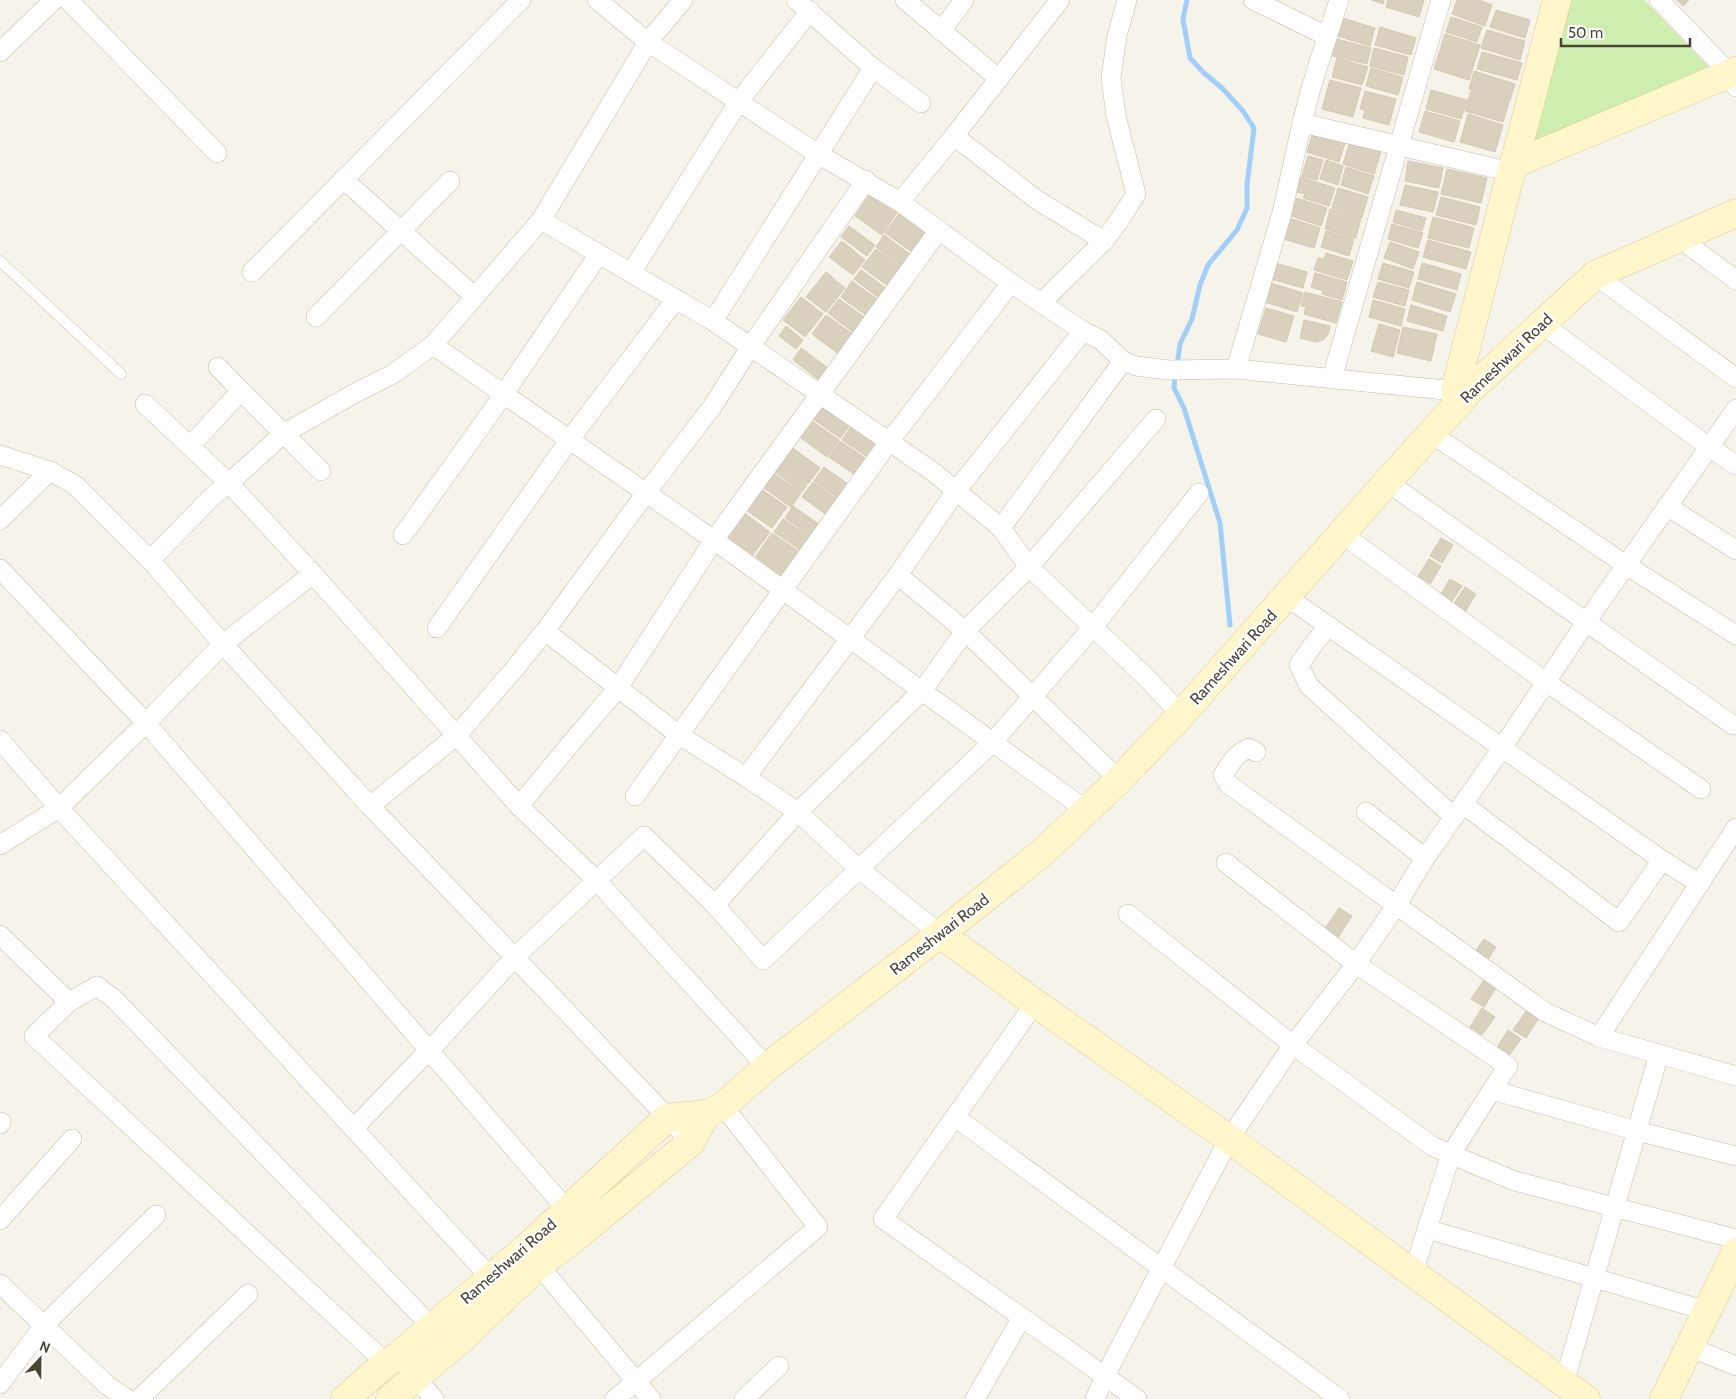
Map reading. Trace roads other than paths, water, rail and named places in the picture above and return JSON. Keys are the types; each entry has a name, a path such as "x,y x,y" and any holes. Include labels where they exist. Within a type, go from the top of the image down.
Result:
{"main road":[{"path":"1456,398 1512,168 1557,0"},
{"path":"1512,168 1734,77"},
{"name":"Rameshwari Road","path":"715,1110 767,1067 1043,852 1119,780 1181,715 1387,482 1432,434 1456,398 1473,387 1595,275 1736,213"},
{"path":"940,934 1229,1139 1586,1399"},
{"path":"667,1118 715,1110"},
{"path":"390,1399 458,1342 532,1257 571,1241 691,1142 715,1110"},
{"name":"Rameshwari Road","path":"345,1399 490,1277 532,1257 567,1210 667,1118"},
{"path":"1664,1399 1736,1252"}],"street":[{"path":"0,52 54,0"},
{"path":"68,0 217,153"},
{"path":"252,272 521,0"},
{"path":"596,0 648,42 818,154 866,180 900,202 1011,283 1083,331 1101,340 1123,361 1136,366 1176,369 1236,369 1332,378 1456,398"},
{"path":"150,560 215,494 283,434 355,393 393,374 433,345 541,220 648,42 684,0"},
{"path":"905,0 999,79"},
{"path":"941,31 964,0"},
{"path":"900,202 1060,0"},
{"path":"1041,303 1104,241 1136,194 1116,116 1110,78 1117,36 1127,0"},
{"path":"1253,0 1327,36"},
{"path":"1236,369 1282,213 1311,88 1339,0"},
{"path":"1332,378 1441,0"},
{"path":"1659,0 1734,77"},
{"path":"631,273 739,101 803,6 873,68 922,103"},
{"path":"713,321 873,68"},
{"path":"1302,123 1398,146 1512,168"},
{"path":"954,136 1037,200 1104,241"},
{"path":"343,179 474,296"},
{"path":"370,806 456,736 545,631 646,493 712,407 751,346 866,180"},
{"path":"316,317 450,181"},
{"path":"541,220 713,321 932,471 1001,528 1029,567 1148,679 1181,715"},
{"path":"519,806 618,688 714,540 939,230"},
{"path":"1679,238 1736,280"},
{"path":"403,535 504,394 599,254"},
{"path":"1595,275 1736,378"},
{"path":"635,796 889,442 1011,283"},
{"path":"437,628 570,439 676,299"},
{"path":"1542,324 1736,465"},
{"path":"746,776 898,575 956,491 1083,331"},
{"path":"433,345 714,540 1086,810"},
{"path":"1001,528 1123,361"},
{"path":"218,367 321,471"},
{"path":"190,446 241,392"},
{"path":"145,404 229,483 313,574 519,806 596,880 767,1067"},
{"path":"1095,1399 1105,1376 1229,1139 1293,1044 1356,964 1396,906 1425,858 1502,748 1586,622 1736,409"},
{"path":"715,905 798,812 922,691 965,631 1029,567 1156,419"},
{"path":"1432,434 1626,565 1736,635"},
{"path":"0,456 50,470 75,485 150,560 223,644 370,806 691,1142"},
{"path":"0,520 50,470"},
{"path":"1387,482 1733,725"},
{"path":"354,1128 430,1050 515,957 644,836 715,905 762,960 993,742 1093,627 1199,493"},
{"path":"1667,506 1736,550"},
{"path":"1342,534 1546,682 1701,789"},
{"path":"0,569 146,723 567,1210"},
{"path":"0,845 59,808 223,644 313,574"},
{"path":"898,575 965,631 1119,780"},
{"path":"1287,597 1662,860 1700,884"},
{"path":"1329,626 1299,665 1309,686 1459,810 1619,922 1662,860"},
{"path":"545,631 679,735 746,776 798,812 859,869 940,934"},
{"path":"0,740 59,808 490,1277"},
{"path":"1256,752 1249,748 1241,751 1223,775 1228,784 1544,1012 1599,1037 1736,1075"},
{"path":"1366,812 1425,858"},
{"path":"1599,1037 1736,828"},
{"path":"1226,863 1356,964 1508,1066 1451,1154 1413,1273"},
{"path":"1128,914 1293,1044 1432,1146 1515,1180 1736,1239"},
{"path":"0,935 69,1002"},
{"path":"432,1327 114,999 97,986 69,1002 34,1036 392,1360 416,1378 434,1399"},
{"path":"1035,1003 883,1219 1138,1399"},
{"path":"1564,1383 1659,1054"},
{"path":"1492,1090 1637,1131 1736,1156"},
{"path":"615,1399 818,1227 715,1110"},
{"path":"955,1118 1340,1399"},
{"path":"0,1220 72,1139"},
{"path":"0,1384 44,1325 156,1215"},
{"path":"1427,1229 1594,1279 1707,1310"},
{"path":"532,1257 651,1399"},
{"path":"0,1284 107,1385 127,1399"},
{"path":"139,1399 248,1294"},
{"path":"975,1399 1022,1317"},
{"path":"1690,1347 1736,1366"},
{"path":"744,1399 779,1366"}],"lane":[{"path":"0,261 121,374"}],"waterway":[{"path":"1177,366 1180,344 1192,319 1200,285 1208,265 1237,230 1247,208 1247,185 1254,128 1243,111 1222,88 1190,58 1183,19 1187,0"},
{"path":"1175,375 1174,388 1184,408 1220,523 1230,625"}]}
